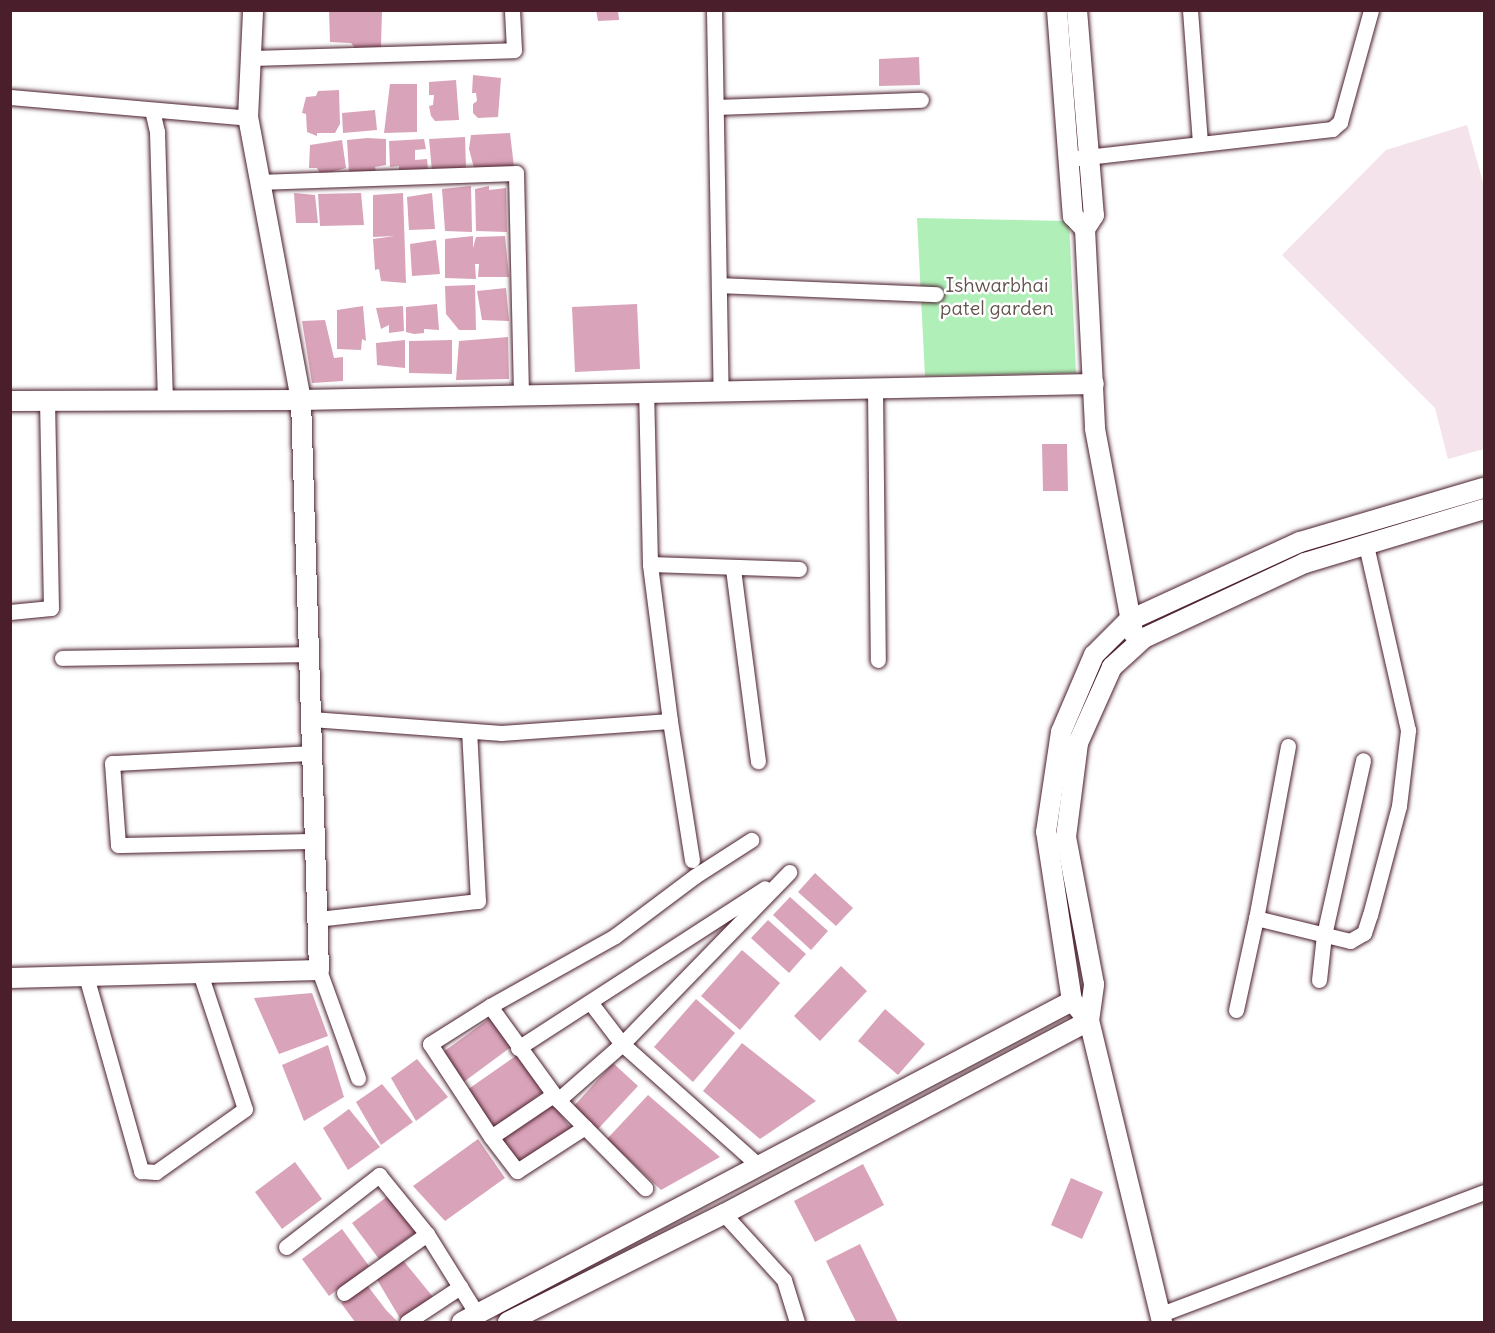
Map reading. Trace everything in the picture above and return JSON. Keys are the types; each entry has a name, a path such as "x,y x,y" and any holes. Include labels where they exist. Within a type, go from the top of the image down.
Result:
{"street":[{"path":"253,10 248,118 258,182 301,400 318,970 358,1078"},
{"path":"250,58 514,50 512,10"},
{"path":"714,10 721,393"},
{"path":"1057,10 1072,216 1084,229 1095,429 1128,621 1137,644"},
{"path":"1077,10 1094,215 1084,229"},
{"path":"1190,10 1200,144"},
{"path":"1069,159 1332,129 1340,122 1371,10"},
{"path":"10,97 248,118"},
{"path":"716,107 921,100"},
{"path":"152,110 157,132 165,401"},
{"path":"258,182 516,173 521,396"},
{"path":"719,285 936,294"},
{"path":"10,401 301,400 1094,384"},
{"path":"875,390 878,660"},
{"path":"646,394 650,564 670,721 692,860"},
{"path":"10,612 51,608 47,401"},
{"path":"1089,1021 1072,1001 1046,832 1061,732 1094,655 1128,621 1300,542 1485,488"},
{"path":"1485,509 1305,563 1137,644 1112,667 1078,743 1065,837 1094,984 1089,1021 1161,1318 1485,1192"},
{"path":"1256,918 1350,941 1364,933 1399,806 1408,730 1366,544"},
{"path":"650,564 733,569 799,569"},
{"path":"733,569 758,761"},
{"path":"62,658 309,654"},
{"path":"311,719 501,733 670,721"},
{"path":"317,919 478,901 469,731"},
{"path":"1236,1010 1256,918 1288,746"},
{"path":"312,753 112,763 118,844 314,841"},
{"path":"1319,980 1324,935 1363,760"},
{"path":"585,1128 517,1171 490,1137 429,1044 490,1006 615,936 695,876 751,840"},
{"path":"490,1137 555,1098 622,1044 789,872 518,1048"},
{"path":"10,978 318,970"},
{"path":"86,976 141,1171 156,1172 245,1109 200,973"},
{"path":"285,1247 379,1175 427,1234 460,1287 470,1318 1072,1001"},
{"path":"590,1002 622,1044 758,1165"},
{"path":"490,1006 555,1098 645,1188"},
{"path":"508,1323 724,1214 1089,1021"},
{"path":"724,1214 784,1280 797,1323"},
{"path":"344,1293 427,1234"},
{"path":"407,1323 460,1287"}],"shaded area":[{"path":"1467,125 1484,186 1484,449 1448,459 1435,408 1282,255 1386,150"}],"green space":[{"name":"Ishwarbhai patel garden","path":"917,218 1069,221 1076,373 925,376"}],"building":[{"path":"329,10 382,10 381,47 355,48 351,43 330,42"},
{"path":"596,10 618,10 619,20 598,21"},
{"path":"919,57 920,85 879,86 879,59"},
{"path":"473,75 501,78 498,117 478,118 473,113 473,104 477,101 476,93 472,93"},
{"path":"456,80 459,120 435,121 431,116 429,106 433,105 434,95 429,95 429,82"},
{"path":"390,84 417,84 417,132 384,133"},
{"path":"339,90 340,124 335,133 317,133 317,136 307,132 306,114 302,113 306,97 316,96 318,91"},
{"path":"375,110 377,130 343,133 342,113"},
{"path":"510,133 514,167 474,168 469,149 471,135"},
{"path":"465,137 466,168 432,171 429,139"},
{"path":"386,139 386,165 375,167 376,172 349,173 347,140"},
{"path":"424,139 426,149 415,150 415,160 427,159 428,170 399,172 399,166 390,167 389,141"},
{"path":"342,140 346,168 321,175 317,168 309,168 310,145"},
{"path":"471,186 472,232 445,231 442,189"},
{"path":"489,186 489,190 506,188 507,232 476,231 475,189"},
{"path":"294,193 315,195 318,223 296,223"},
{"path":"361,193 364,225 320,226 318,194"},
{"path":"403,193 406,283 381,281 379,269 375,270 373,239 395,236 373,237 373,195"},
{"path":"432,193 435,229 409,230 407,197"},
{"path":"473,236 473,248 476,237 505,236 509,277 478,277 479,264 475,264 476,279 445,278 445,239"},
{"path":"436,240 440,274 412,276 410,244"},
{"path":"475,285 476,330 459,330 446,314 445,286"},
{"path":"506,288 509,321 482,320 477,291"},
{"path":"437,304 439,330 424,329 424,333 414,334 406,332 406,307"},
{"path":"637,304 640,369 575,372 572,307"},
{"path":"363,306 366,341 362,339 361,350 337,349 337,310"},
{"path":"403,306 404,331 389,333 389,325 381,329 376,308"},
{"path":"325,320 334,358 343,357 343,381 312,383 302,321"},
{"path":"508,337 509,379 456,380 459,341"},
{"path":"405,340 405,368 377,365 376,343"},
{"path":"452,340 452,374 409,373 409,341"},
{"path":"1042,444 1067,444 1068,491 1043,491"},
{"path":"815,873 853,908 836,926 798,892"},
{"path":"790,897 828,931 811,950 773,915"},
{"path":"768,920 806,954 789,973 751,938"},
{"path":"742,950 780,983 740,1030 701,996"},
{"path":"841,966 867,991 820,1041 794,1016"},
{"path":"312,993 328,1036 279,1054 254,998"},
{"path":"696,999 735,1033 693,1082 654,1047"},
{"path":"885,1009 925,1044 898,1075 858,1041"},
{"path":"490,1018 511,1047 461,1084 439,1055"},
{"path":"742,1043 816,1101 760,1139 703,1091"},
{"path":"328,1045 344,1097 304,1121 282,1065"},
{"path":"517,1055 543,1092 494,1128 467,1090"},
{"path":"417,1059 448,1097 416,1121 391,1078"},
{"path":"613,1063 638,1086 598,1129 573,1107"},
{"path":"382,1084 413,1122 381,1145 356,1102"},
{"path":"648,1095 720,1157 661,1190 607,1139"},
{"path":"551,1101 573,1131 523,1168 501,1138"},
{"path":"349,1109 380,1147 348,1170 323,1128"},
{"path":"478,1139 505,1178 445,1221 413,1186"},
{"path":"295,1162 322,1199 282,1229 255,1192"},
{"path":"863,1164 884,1205 815,1242 794,1201"},
{"path":"1071,1178 1103,1192 1082,1239 1051,1225"},
{"path":"392,1193 419,1230 379,1259 352,1223"},
{"path":"342,1229 369,1266 329,1296 302,1259"},
{"path":"860,1244 898,1322 856,1322 826,1261"},
{"path":"402,1259 433,1297 401,1320 376,1278"},
{"path":"367,1285 398,1322 355,1322 341,1303"}]}
